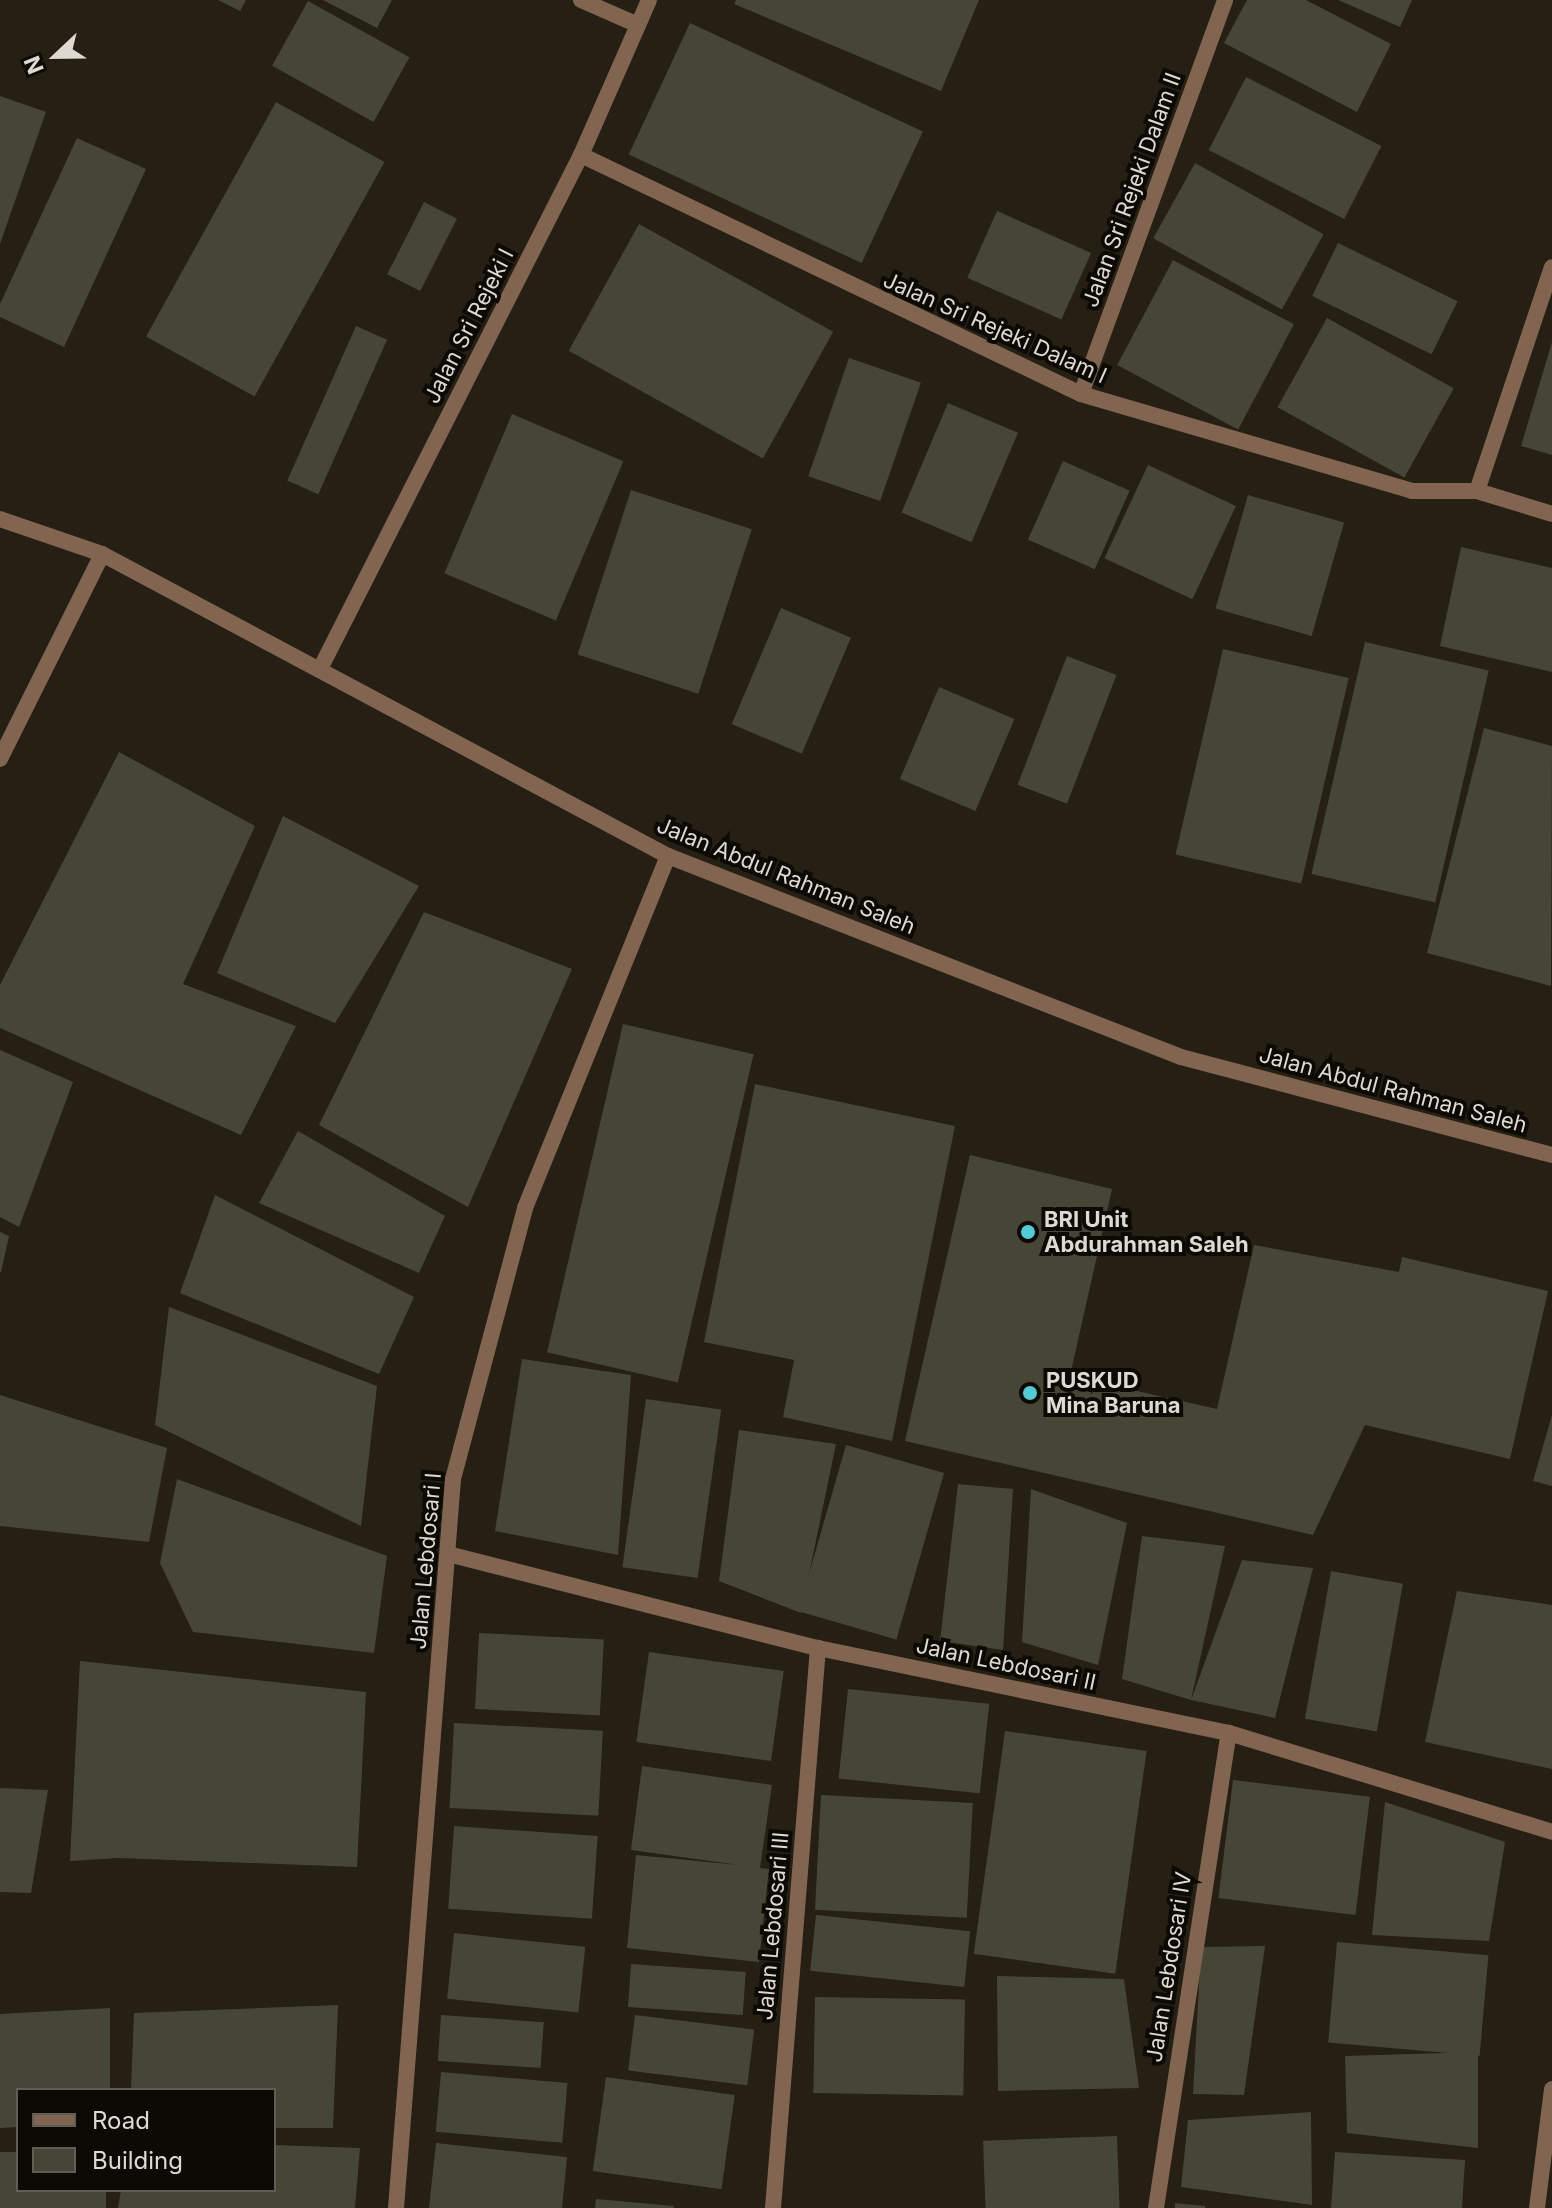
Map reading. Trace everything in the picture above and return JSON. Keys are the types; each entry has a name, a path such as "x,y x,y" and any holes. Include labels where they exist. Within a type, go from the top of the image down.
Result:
{"street":[{"path":"581,0 638,25"},
{"name":"Jalan Sri Rejeki I","path":"320,669 581,155 649,0"},
{"name":"Jalan Sri Rejeki Dalam II","path":"1081,394 1225,0"},
{"name":"Jalan Sri Rejeki Dalam I","path":"581,155 1081,394 1412,491 1477,491 1552,514"},
{"path":"1477,491 1552,267"},
{"name":"Jalan Abdul Rahman Saleh","path":"0,519 102,554 668,856 1181,1057 1552,1155"},
{"path":"0,759 102,554"},
{"name":"Jalan Lebdosari I","path":"396,2208 453,1479 525,1208 668,856"},
{"name":"Jalan Lebdosari II","path":"448,1554 818,1648 1229,1733 1552,1832"},
{"name":"Jalan Lebdosari III","path":"773,2208 818,1648"},
{"name":"Jalan Lebdosari IV","path":"1156,2208 1229,1733"},
{"path":"1537,2208 1552,2089"}],"building":[{"path":"218,0 246,0 240,11"},
{"path":"323,0 392,0 377,28"},
{"path":"736,0 979,0 941,91 734,4"},
{"path":"1247,0 1306,0 1391,44 1357,112 1224,43"},
{"path":"1338,0 1412,0 1400,27"},
{"path":"308,1 409,57 374,122 272,66"},
{"path":"690,23 923,132 862,263 629,154"},
{"path":"1246,77 1381,146 1344,219 1209,150"},
{"path":"0,96 46,112 0,244"},
{"path":"276,102 384,162 255,397 146,336"},
{"path":"77,138 146,169 64,347 0,317 0,304"},
{"path":"1195,163 1324,234 1282,309 1153,238"},
{"path":"424,202 457,219 420,291 387,274"},
{"path":"997,211 1091,253 1061,320 967,278"},
{"path":"639,224 833,332 763,458 569,351"},
{"path":"1338,243 1458,301 1432,354 1312,296"},
{"path":"1173,260 1294,324 1238,429 1117,365"},
{"path":"1327,318 1454,388 1404,478 1278,407"},
{"path":"356,326 387,340 318,494 287,480"},
{"path":"1552,342 1552,455 1521,446"},
{"path":"849,358 921,383 880,501 808,476"},
{"path":"948,403 1018,433 971,542 902,513"},
{"path":"512,414 623,461 556,621 444,573"},
{"path":"1063,461 1130,491 1095,569 1028,540"},
{"path":"1148,465 1236,506 1192,599 1104,558"},
{"path":"631,490 752,529 698,694 578,655"},
{"path":"1248,495 1344,523 1312,636 1215,608"},
{"path":"1461,547 1552,568 1552,672 1440,646"},
{"path":"781,608 851,638 802,754 732,724"},
{"path":"1365,642 1489,671 1435,902 1311,874"},
{"path":"1223,649 1349,678 1301,884 1176,855"},
{"path":"1067,656 1116,675 1067,804 1018,785"},
{"path":"939,687 1014,719 975,811 900,779"},
{"path":"1484,728 1552,746 1551,986 1427,953"},
{"path":"119,752 255,826 183,984 296,1026 241,1135 0,1028 0,985"},
{"path":"283,816 419,886 335,1023 217,973"},
{"path":"424,912 572,969 468,1207 319,1125"},
{"path":"623,1024 754,1054 678,1383 547,1352"},
{"path":"0,1050 73,1082 19,1227 0,1217"},
{"path":"755,1084 955,1126 892,1441 783,1417 794,1360 704,1342"},
{"path":"298,1131 445,1216 419,1273 259,1203"},
{"name":"PUSKUD Mina Baruna","path":"970,1155 1112,1189 1070,1376 1217,1409 1254,1245 1399,1272 1402,1257 1548,1291 1510,1459 1365,1425 1313,1535 905,1441"},
{"path":"215,1195 414,1297 379,1374 180,1293"},
{"path":"0,1232 9,1236 1,1272 0,1272"},
{"path":"169,1307 377,1386 361,1526 155,1425"},
{"path":"522,1359 631,1375 618,1555 495,1531"},
{"path":"0,1395 167,1448 149,1542 0,1526"},
{"path":"646,1399 721,1410 698,1578 622,1567"},
{"path":"1552,1415 1552,1486 1533,1481"},
{"path":"739,1430 836,1444 801,1613 719,1581"},
{"path":"846,1445 944,1473 896,1639 798,1611"},
{"path":"177,1479 387,1556 374,1653 193,1632 160,1563"},
{"path":"958,1484 1013,1489 1003,1650 940,1641"},
{"path":"1031,1489 1127,1523 1098,1665 1022,1642"},
{"path":"1142,1536 1225,1546 1191,1700 1122,1679"},
{"path":"1242,1560 1313,1568 1275,1718 1191,1700"},
{"path":"1331,1571 1403,1584 1377,1731 1305,1719"},
{"path":"1457,1591 1552,1605 1552,1769 1425,1742"},
{"path":"479,1633 604,1640 600,1715 475,1709"},
{"path":"649,1652 784,1671 771,1761 636,1742"},
{"path":"80,1661 366,1692 357,1867 118,1858 70,1861"},
{"path":"848,1689 989,1704 980,1793 839,1779"},
{"path":"454,1723 603,1731 598,1816 450,1808"},
{"path":"1005,1731 1147,1751 1115,1974 974,1954"},
{"path":"642,1766 772,1785 760,1868 769,1869 759,1962 627,1948 636,1855 739,1865 631,1850"},
{"path":"1233,1780 1370,1797 1355,1915 1218,1898"},
{"path":"0,1788 48,1790 31,1893 0,1892"},
{"path":"821,1795 973,1803 967,1918 815,1910"},
{"path":"1385,1802 1505,1842 1489,1941 1372,1935"},
{"path":"454,1826 598,1836 592,1919 448,1909"},
{"path":"816,1915 970,1931 964,1987 810,1971"},
{"path":"454,1933 585,1947 578,2012 447,1999"},
{"path":"1337,1942 1488,1955 1480,2056 1328,2043"},
{"path":"1265,1946 1244,2095 1193,2094 1201,1947"},
{"path":"631,1964 746,1972 743,2015 628,2007"},
{"path":"997,1976 1124,1979 1139,2088 998,2091"},
{"path":"815,1997 965,2000 963,2096 813,2093"},
{"path":"338,2005 333,2128 276,2128 276,2088 131,2088 134,2013"},
{"path":"110,2008 110,2088 16,2088 16,2127 0,2128 0,2014"},
{"path":"441,2015 544,2022 541,2068 438,2061"},
{"path":"635,2015 754,2030 747,2085 628,2071"},
{"path":"1478,2052 1478,2148 1347,2133 1345,2056"},
{"path":"441,2072 568,2083 562,2143 436,2132"},
{"path":"606,2077 735,2095 722,2189 593,2171"},
{"path":"1311,2112 1312,2205 1181,2187 1188,2120"},
{"path":"1117,2136 1120,2208 985,2208 983,2141"},
{"path":"436,2143 567,2157 562,2208 429,2208"},
{"path":"276,2145 360,2148 355,2208 118,2208 121,2192 276,2192"},
{"path":"0,2152 16,2152 16,2192 106,2192 106,2208 0,2208"},
{"path":"1335,2152 1465,2160 1462,2208 1331,2208"},
{"path":"596,2199 674,2206 595,2208"},
{"path":"1175,2203 1205,2206 1205,2208 1175,2208"}],"place":[{"name":"BRI Unit Abdurahman Saleh","path":"1028,1232"},
{"name":"PUSKUD Mina Baruna","path":"1030,1393"}]}
